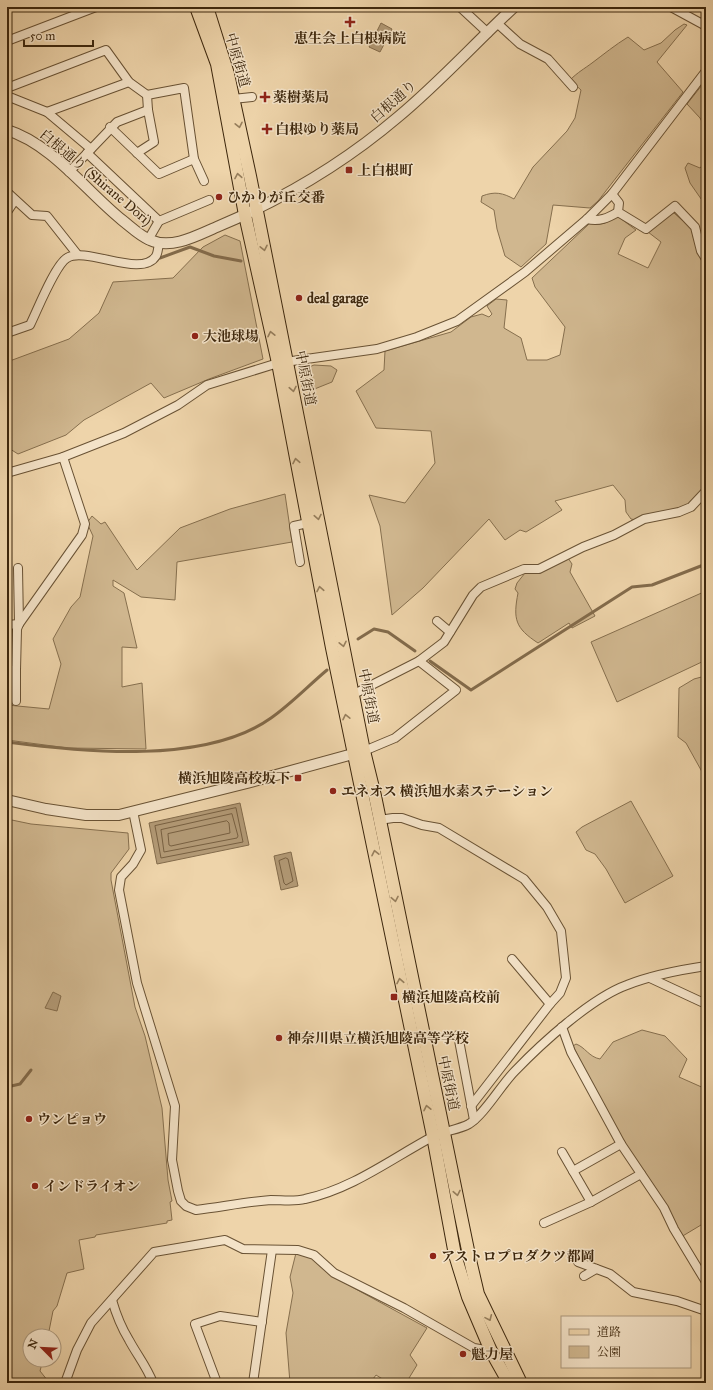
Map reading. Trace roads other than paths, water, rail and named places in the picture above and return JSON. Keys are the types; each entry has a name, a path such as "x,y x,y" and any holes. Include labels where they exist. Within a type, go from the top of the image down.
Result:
{"main road":[{"name":"中原街道","path":"196,7 217,64 251,212 354,694 359,753 379,820 439,1138 437,1163 455,1255 468,1297 491,1351 509,1383"},
{"name":"中原街道","path":"206,7 228,74 251,212"},
{"name":"中原街道","path":"283,363 308,523 359,753 439,1138 449,1155 478,1294 521,1383"}],"street":[{"path":"7,41 96,7"},
{"path":"460,7 488,33"},
{"name":"白根通り","path":"251,212 320,173 358,148 398,117 514,7"},
{"path":"671,7 706,26"},
{"path":"497,23 520,44 548,59 573,87"},
{"path":"7,88 106,50 129,82 147,95 184,88 194,160 204,181"},
{"path":"7,473 63,457 124,432 178,405 207,385 283,363 377,349 417,337 457,321 525,272 587,219 612,194 706,71"},
{"path":"47,112 129,82"},
{"path":"137,153 154,142 148,110 147,95"},
{"path":"7,96 47,112 89,151 159,221"},
{"path":"233,99 252,98"},
{"path":"69,172 110,127 117,122 148,110"},
{"path":"110,127 159,174 194,160"},
{"name":"白根通り (Shirane Dori)","path":"7,130 21,134 39,145 107,208 148,240 159,244 170,243 192,237 251,212"},
{"path":"8,193 32,215 47,216 77,254"},
{"path":"612,194 619,203 618,212"},
{"path":"7,212 14,200"},
{"path":"148,240 159,221 209,200"},
{"path":"618,212 646,229 674,206 695,227 701,251 706,259"},
{"path":"587,219 596,221 610,217 618,212"},
{"path":"7,333 30,325 57,269 64,260 77,254 121,264 142,263 150,261 156,256 159,244"},
{"path":"16,701 11,670 17,629 82,535 85,524 63,457"},
{"path":"354,694 419,661 438,648 473,595 481,587 524,569 539,569 583,546 614,535 644,520 678,512 691,507 706,492"},
{"path":"300,562 294,526 308,523"},
{"path":"18,568 19,624"},
{"path":"437,621 450,632"},
{"path":"7,625 19,624"},
{"path":"7,800 86,816 119,815 359,753 395,738 456,690 419,661"},
{"path":"133,811 141,850 133,864 121,877 119,890 137,982 175,1106 172,1160 181,1201 186,1206 196,1210 271,1200 304,1200 359,1180 469,1124 524,1061 562,1027 574,1017 625,985 680,970 706,966"},
{"path":"379,820 402,818 422,825 439,828 524,879 547,907 561,931 566,978 560,994 550,1004 471,1106"},
{"path":"512,959 550,1004"},
{"path":"650,978 706,1004"},
{"path":"562,1027 571,1052 621,1144 663,1206 674,1229 706,1282"},
{"path":"458,1035 474,1120"},
{"path":"573,1171 621,1144"},
{"path":"562,1152 591,1202"},
{"path":"544,1223 591,1202 642,1174"},
{"path":"65,1383 77,1350 91,1323 154,1252 225,1240 243,1249 298,1250 314,1255 334,1273 404,1308 474,1348 491,1351"},
{"path":"253,1383 272,1250"},
{"path":"578,1262 610,1274 633,1292 677,1301 706,1311"},
{"path":"584,1276 596,1268"},
{"path":"112,1300 116,1316 129,1340 148,1368 153,1383"},
{"path":"217,1383 195,1324 220,1316 262,1322"}],"water":[{"path":"381,23 392,29 380,52 369,47"},
{"path":"240,803 249,845 157,864 149,823"},
{"path":"291,852 298,886 281,890 274,856"},
{"path":"53,992 61,996 57,1011 45,1008"}],"waterway":[{"path":"160,258 190,247 214,256 241,261"},
{"path":"430,661 471,690 632,587 652,585 706,564"},
{"path":"358,639 374,629 388,632 415,651"},
{"path":"7,742 37,746 107,751 179,749 213,743 244,733 271,718 327,670"},
{"path":"7,1087 20,1084 31,1070"}],"place":[{"name":"恵生会上白根病院","path":"350,22"},
{"name":"薬樹薬局","path":"265,97"},
{"name":"白根ゆり薬局","path":"267,129"},
{"name":"上白根町","path":"349,170"},
{"name":"ひかりが丘交番","path":"219,197"},
{"name":"deal garage","path":"299,298"},
{"name":"大池球場","path":"195,336"},
{"name":"横浜旭陵高校坂下","path":"298,778"},
{"name":"エネオス 横浜旭水素ステーション","path":"333,791"},
{"name":"横浜旭陵高校前","path":"394,997"},
{"name":"神奈川県立横浜旭陵高等学校","path":"279,1038"},
{"name":"ウンピョウ","path":"29,1119"},
{"name":"インドライオン","path":"35,1186"},
{"name":"アストロプロダクツ都岡","path":"433,1256"},
{"name":"魁力屋","path":"463,1354"}]}
